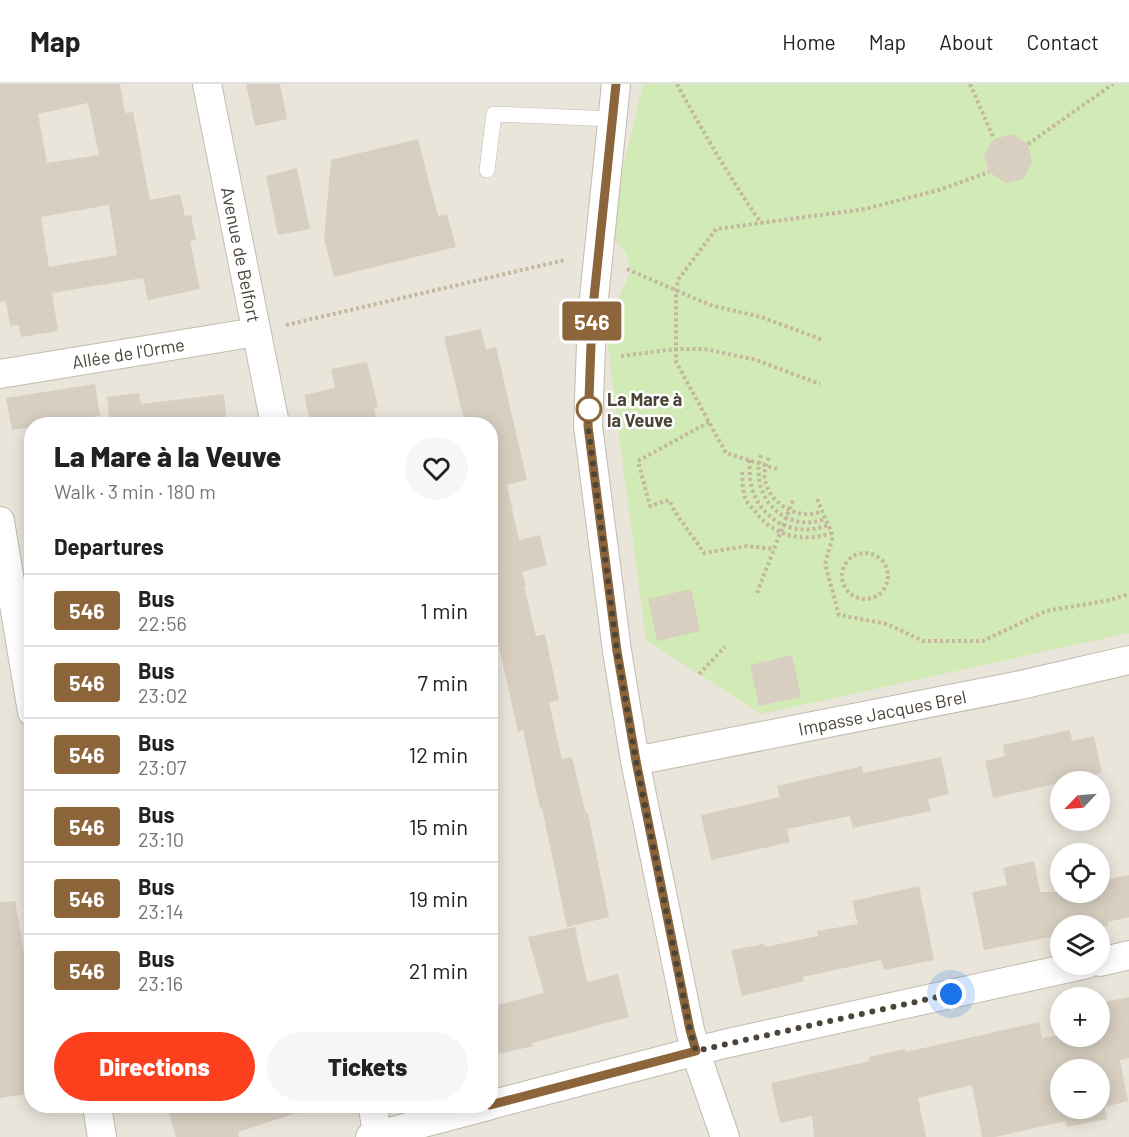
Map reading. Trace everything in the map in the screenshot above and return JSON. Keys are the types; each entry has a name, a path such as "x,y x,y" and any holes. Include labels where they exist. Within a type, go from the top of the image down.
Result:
{"street":[{"name":"Avenue de Belfort","path":"207,84 274,417"},
{"path":"616,84 592,317 588,426 617,651 636,761 690,1030 725,1137"},
{"name":"Allée de l'Orme","path":"0,374 256,332"},
{"path":"0,521 24,664"},
{"name":"Impasse Jacques Brel","path":"636,761 1016,686 1129,660"},
{"path":"1110,960 1129,955"},
{"path":"498,1103 696,1051 1050,972"},
{"path":"97,1113 102,1137"},
{"path":"374,1113 375,1136 460,1113"}],"lane":[{"path":"487,170 494,114 613,119"}],"path":[{"path":"677,84 735,186 761,223"},
{"path":"970,84 994,139"},
{"path":"1028,144 1113,84"},
{"path":"777,469 726,453 676,362 678,279 716,229 865,209 939,190 988,172"},
{"path":"256,332 598,253 631,271 710,305 761,317 823,340"},
{"path":"620,356 676,349 705,349 756,360 820,384"},
{"path":"709,422 638,461 650,506 669,500 704,553 747,546 774,549"},
{"path":"761,455 758,473 760,486 774,508 786,518 799,522 809,523 825,519"},
{"path":"768,458 765,474 767,485 774,499 789,510 799,513 809,514 822,511"},
{"path":"749,460 752,490 759,504 774,520 789,527 812,530 828,525"},
{"path":"742,472 747,501 762,520 774,529 789,536 813,538 831,533"},
{"path":"817,499 832,536 825,564 839,615 887,624 923,641 982,641 1046,611 1110,600 1129,594"},
{"path":"757,593 793,500"},
{"path":"857,554 872,554 884,563 888,578 881,592 874,597 858,598 852,595 844,584 843,570 846,563 857,554"},
{"path":"699,674 724,647"}],"shaded area":[{"path":"0,84 1129,84 1129,1137 0,1137"}],"green space":[{"path":"643,84 1129,84 1129,633 761,714 646,640 604,315 615,306 631,271 626,253 608,231"}],"building":[{"path":"0,84 120,84 125,113 133,112 150,200 180,194 185,216 191,215 196,240 190,241 200,289 148,300 143,278 52,293 58,331 21,337 19,325 10,326 6,301 0,302","holes":["88,103 99,155 47,163 38,114","109,205 117,255 49,267 41,217"]},
{"path":"246,84 280,84 287,119 255,126"},
{"path":"1013,134 1028,144 1032,163 1023,179 1006,183 989,172 984,155 994,139"},
{"path":"418,139 438,216 447,214 456,247 334,277 324,239 331,160"},
{"path":"297,168 310,229 278,235 266,176"},
{"path":"481,329 486,350 496,347 527,480 507,485 519,540 540,535 547,565 522,572 526,585 524,586 536,636 545,634 559,700 549,703 562,759 572,757 586,814 588,813 609,917 567,927 542,808 540,808 523,730 518,732 498,642 498,417 463,417 444,337"},
{"path":"367,362 378,407 374,408 376,417 309,417 304,395 335,388 331,369"},
{"path":"95,384 100,416 24,417 24,428 12,430 6,398"},
{"path":"139,393 141,404 224,394 226,417 109,417 107,397"},
{"path":"691,589 700,631 657,641 648,599"},
{"path":"792,655 801,697 759,706 750,665"},
{"path":"1070,730 1072,741 1094,736 1102,771 1050,771 1050,785 993,798 985,761 1005,756 1003,745"},
{"path":"941,757 949,794 928,799 931,811 853,828 850,816 787,829 790,842 711,860 701,815 780,797 777,786 862,766 863,773"},
{"path":"1034,861 1040,892 1050,892 1050,903 1110,903 1110,879 1129,875 1129,917 1110,922 1110,915 1050,915 1050,937 984,950 972,892 1007,885 1003,868"},
{"path":"919,886 934,960 884,970 881,960 803,977 804,981 742,996 731,950 764,944 765,947 818,936 817,931 858,924 852,901"},
{"path":"15,901 24,953 24,1094 0,1098 0,902"},
{"path":"575,927 587,982 618,974 629,1017 498,1054 498,1005 544,993 528,937"},
{"path":"1129,997 1129,1058 1120,1060 1128,1101 1110,1106 1110,1059 1050,1059 1050,1119 1107,1119 1067,1127 1066,1121 995,1137 982,1137 972,1085 918,1098 926,1137 814,1137 812,1116 780,1123 771,1083 870,1061 869,1057 905,1049 906,1052 1039,1022 1042,1038 1050,1037 1050,1047 1110,1047 1110,1001"},
{"path":"169,1113 297,1113 238,1132 239,1137 176,1137"}],"bus line":[{"name":"546","path":"498,1103 696,1051 632,739 617,651 588,426 592,317 616,84"}],"place":[{"name":"La Mare à la Veuve","path":"589,409"}],"route":[{"path":"589,409 589,404 588,426 617,651 636,761 696,1051 951,994"}]}
